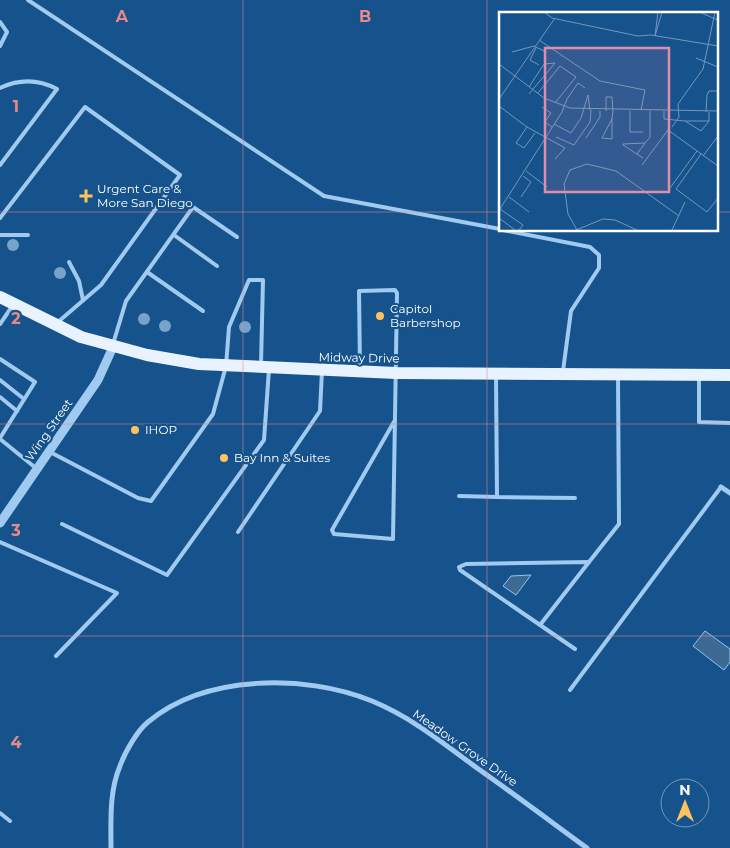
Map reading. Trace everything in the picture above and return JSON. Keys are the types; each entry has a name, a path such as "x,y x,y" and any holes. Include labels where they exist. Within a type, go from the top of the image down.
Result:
{"main road":[{"name":"Midway Drive","path":"0,297 82,336 113,346 164,358 226,366 396,373 496,372 562,375 730,375"}],"street":[{"name":"Wing Street","path":"0,523 98,380 113,346"},
{"path":"721,487 730,493"},
{"name":"Meadow Grove Drive","path":"111,848 111,803 119,766 147,722 175,704 202,692 246,684 289,683 335,690 372,701 418,724 587,848"}],"lane":[{"path":"28,0 324,196 499,229"},
{"path":"0,22 7,32 0,46"},
{"path":"0,88 18,82 36,81 57,89 0,164"},
{"path":"0,218 85,107 180,175 101,284 56,324"},
{"path":"113,346 126,301 193,207 237,237"},
{"path":"508,231 590,246 599,255 599,268 571,311 562,375"},
{"path":"0,234 28,234"},
{"path":"174,234 217,266"},
{"path":"69,262 79,280 83,300"},
{"path":"147,272 203,311"},
{"path":"50,452 138,498 151,501 213,414 226,366 228,327 249,280 263,280 264,440 167,575 62,524"},
{"path":"360,372 359,293 361,289 395,290 397,292 396,373 393,539 334,534 332,530 395,420"},
{"path":"0,324 14,304"},
{"path":"0,358 35,382 0,438 37,468"},
{"path":"238,532 320,411 322,371"},
{"path":"496,372 497,497"},
{"path":"540,625 620,524 618,375"},
{"path":"699,375 699,422 730,423"},
{"path":"0,380 24,399"},
{"path":"0,397 17,410"},
{"path":"570,690 721,487"},
{"path":"459,496 574,498"},
{"path":"0,542 118,593 56,656"},
{"path":"574,649 460,570 459,566 466,564 589,562"},
{"path":"0,813 10,821"}],"water":[{"path":"531,575 516,595 503,586 511,576"},
{"path":"705,631 730,649 730,662 724,670 693,646"}],"place":[{"name":"Urgent Care & More San Diego","path":"86,196"},
{"name":"Capitol Barbershop","path":"380,316"},
{"name":"IHOP","path":"135,430"},
{"name":"Bay Inn & Suites","path":"224,458"}]}
